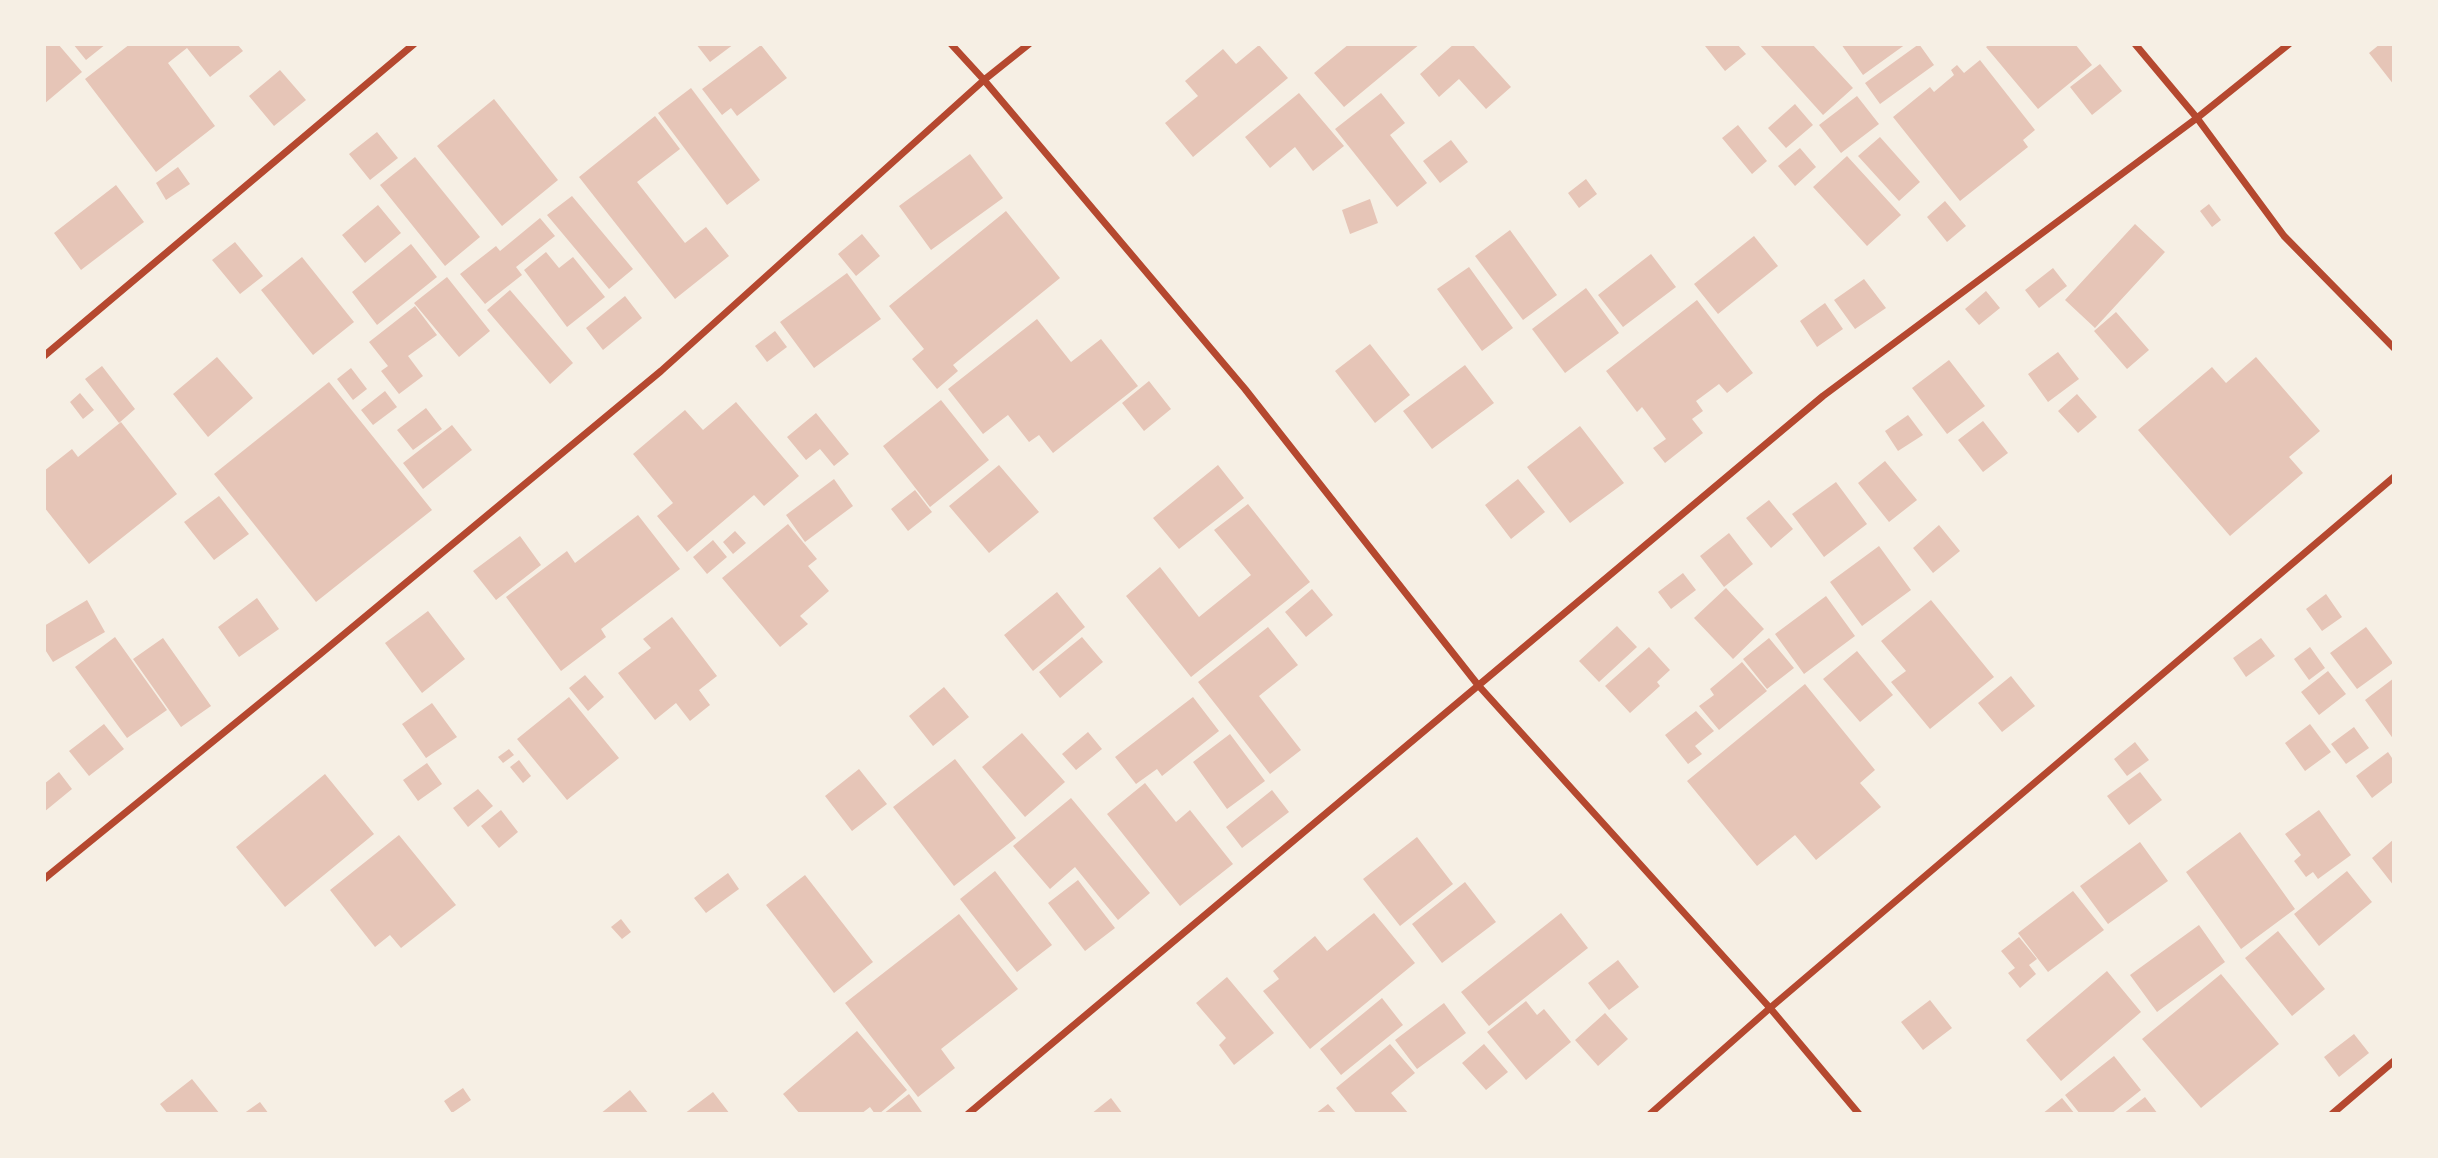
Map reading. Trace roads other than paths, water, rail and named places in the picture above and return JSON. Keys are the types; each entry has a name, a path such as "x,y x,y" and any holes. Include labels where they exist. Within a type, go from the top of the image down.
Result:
{"street":[{"path":"44,356 414,44"},
{"path":"951,44 1245,389 1478,685 1770,1008 1859,1114"},
{"path":"44,879 661,371 984,80 1029,44"},
{"path":"2136,44 2197,118 2284,236 2394,348"},
{"path":"968,1114 1822,396 2197,118 2289,44"},
{"path":"1650,1114 1770,1008 2394,477"},
{"path":"2332,1114 2394,1061"}]}
